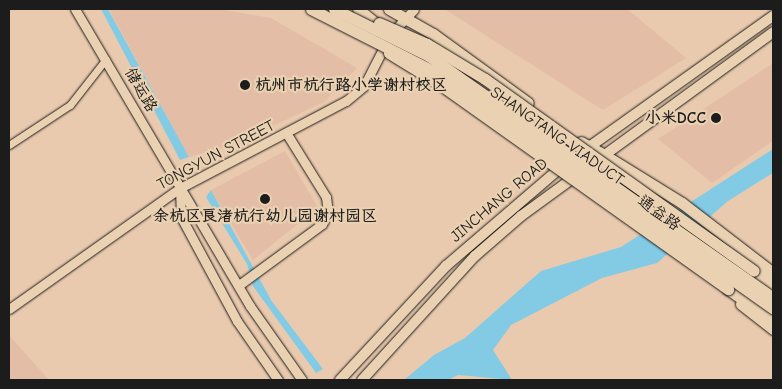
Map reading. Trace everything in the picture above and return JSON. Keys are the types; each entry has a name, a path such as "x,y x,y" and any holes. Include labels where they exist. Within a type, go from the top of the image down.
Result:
{"main road":[{"path":"310,9 438,83 773,319"},
{"name":"SHANGTANG VIADUCT","path":"310,9 449,79 773,308"},
{"path":"335,9 384,46 560,168"},
{"name":"SHANGTANG VIADUCT","path":"335,9 356,13 436,61 773,298"},
{"name":"通益路","path":"389,9 433,34 589,147 604,155 630,186 773,291"},
{"path":"356,13 390,35 452,87 574,179 675,251 773,329"},
{"path":"356,13 402,31 486,80 773,286"},
{"name":"JINCHANG ROAD","path":"340,380 446,266 560,168 773,16"},
{"name":"JINCHANG ROAD","path":"362,380 475,256 604,155 773,32"},
{"path":"604,155 682,203 773,273"},
{"name":"通益路","path":"675,251 773,319"}],"street":[{"name":"储运路","path":"75,9 238,285 302,380"},
{"name":"TONGYUN STREET","path":"9,310 180,188 324,116 364,86 390,35 403,18 414,9"},
{"path":"9,145 70,105 106,59"},
{"path":"238,285 322,224 328,213 326,196 287,134"},
{"path":"180,188 181,217 237,321 278,380"}],"shaded area":[{"name":"杭州市杭行路小学谢村校区","path":"109,9 218,9 271,18 357,68 324,102 233,145 189,157"},
{"path":"627,9 686,58 603,110 446,10"},
{"path":"773,63 773,141 712,183 658,139"},
{"name":"余杭区良渚杭行幼儿园谢村园区","path":"285,151 318,208 253,260 211,190"},
{"path":"9,335 49,380 9,380"}],"water":[{"path":"101,9 108,9 189,157 180,160"},
{"path":"773,149 773,173 728,201 657,263 602,278 511,325 493,350 512,380 458,375 448,380 404,380 434,355 465,338 541,271 621,247"},
{"path":"211,190 271,300 323,369 316,373 253,286 247,264 206,197"}],"place":[{"name":"杭州市杭行路小学谢村校区","path":"245,85"},
{"name":"小米DCC","path":"716,118"},
{"name":"余杭区良渚杭行幼儿园谢村园区","path":"265,199"}]}
